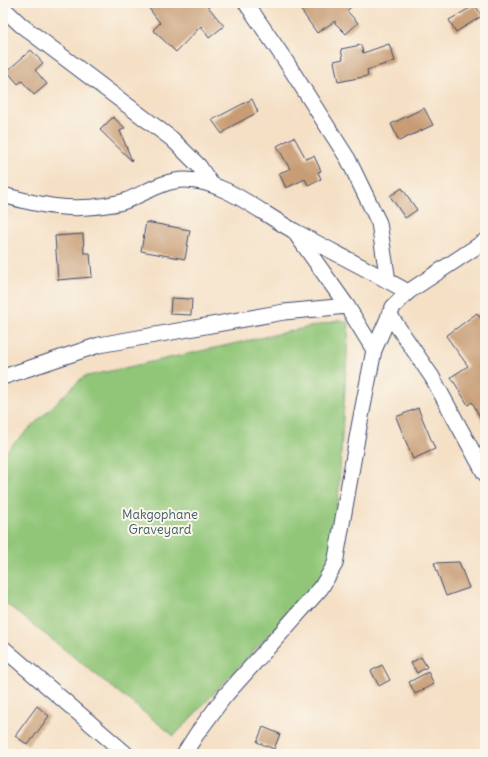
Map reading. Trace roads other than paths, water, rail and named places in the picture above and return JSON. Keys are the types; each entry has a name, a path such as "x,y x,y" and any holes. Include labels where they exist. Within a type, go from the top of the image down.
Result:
{"street":[{"path":"246,3 285,60 348,158 379,223 388,281"},
{"path":"3,8 21,25 172,139 199,166 210,184"},
{"path":"3,196 65,208 92,207 124,202 164,184 184,180 210,184 237,196 295,231 408,292"},
{"path":"295,231 361,326 374,350"},
{"path":"184,754 224,697 321,588 335,564 374,350 389,314 399,300 408,292 485,241"},
{"path":"3,377 99,346 284,312 347,306"},
{"path":"389,314 432,377 485,474"},
{"path":"3,648 126,754"}],"park label":[{"name":"Makgophane Graveyard","path":"160,522"}]}
